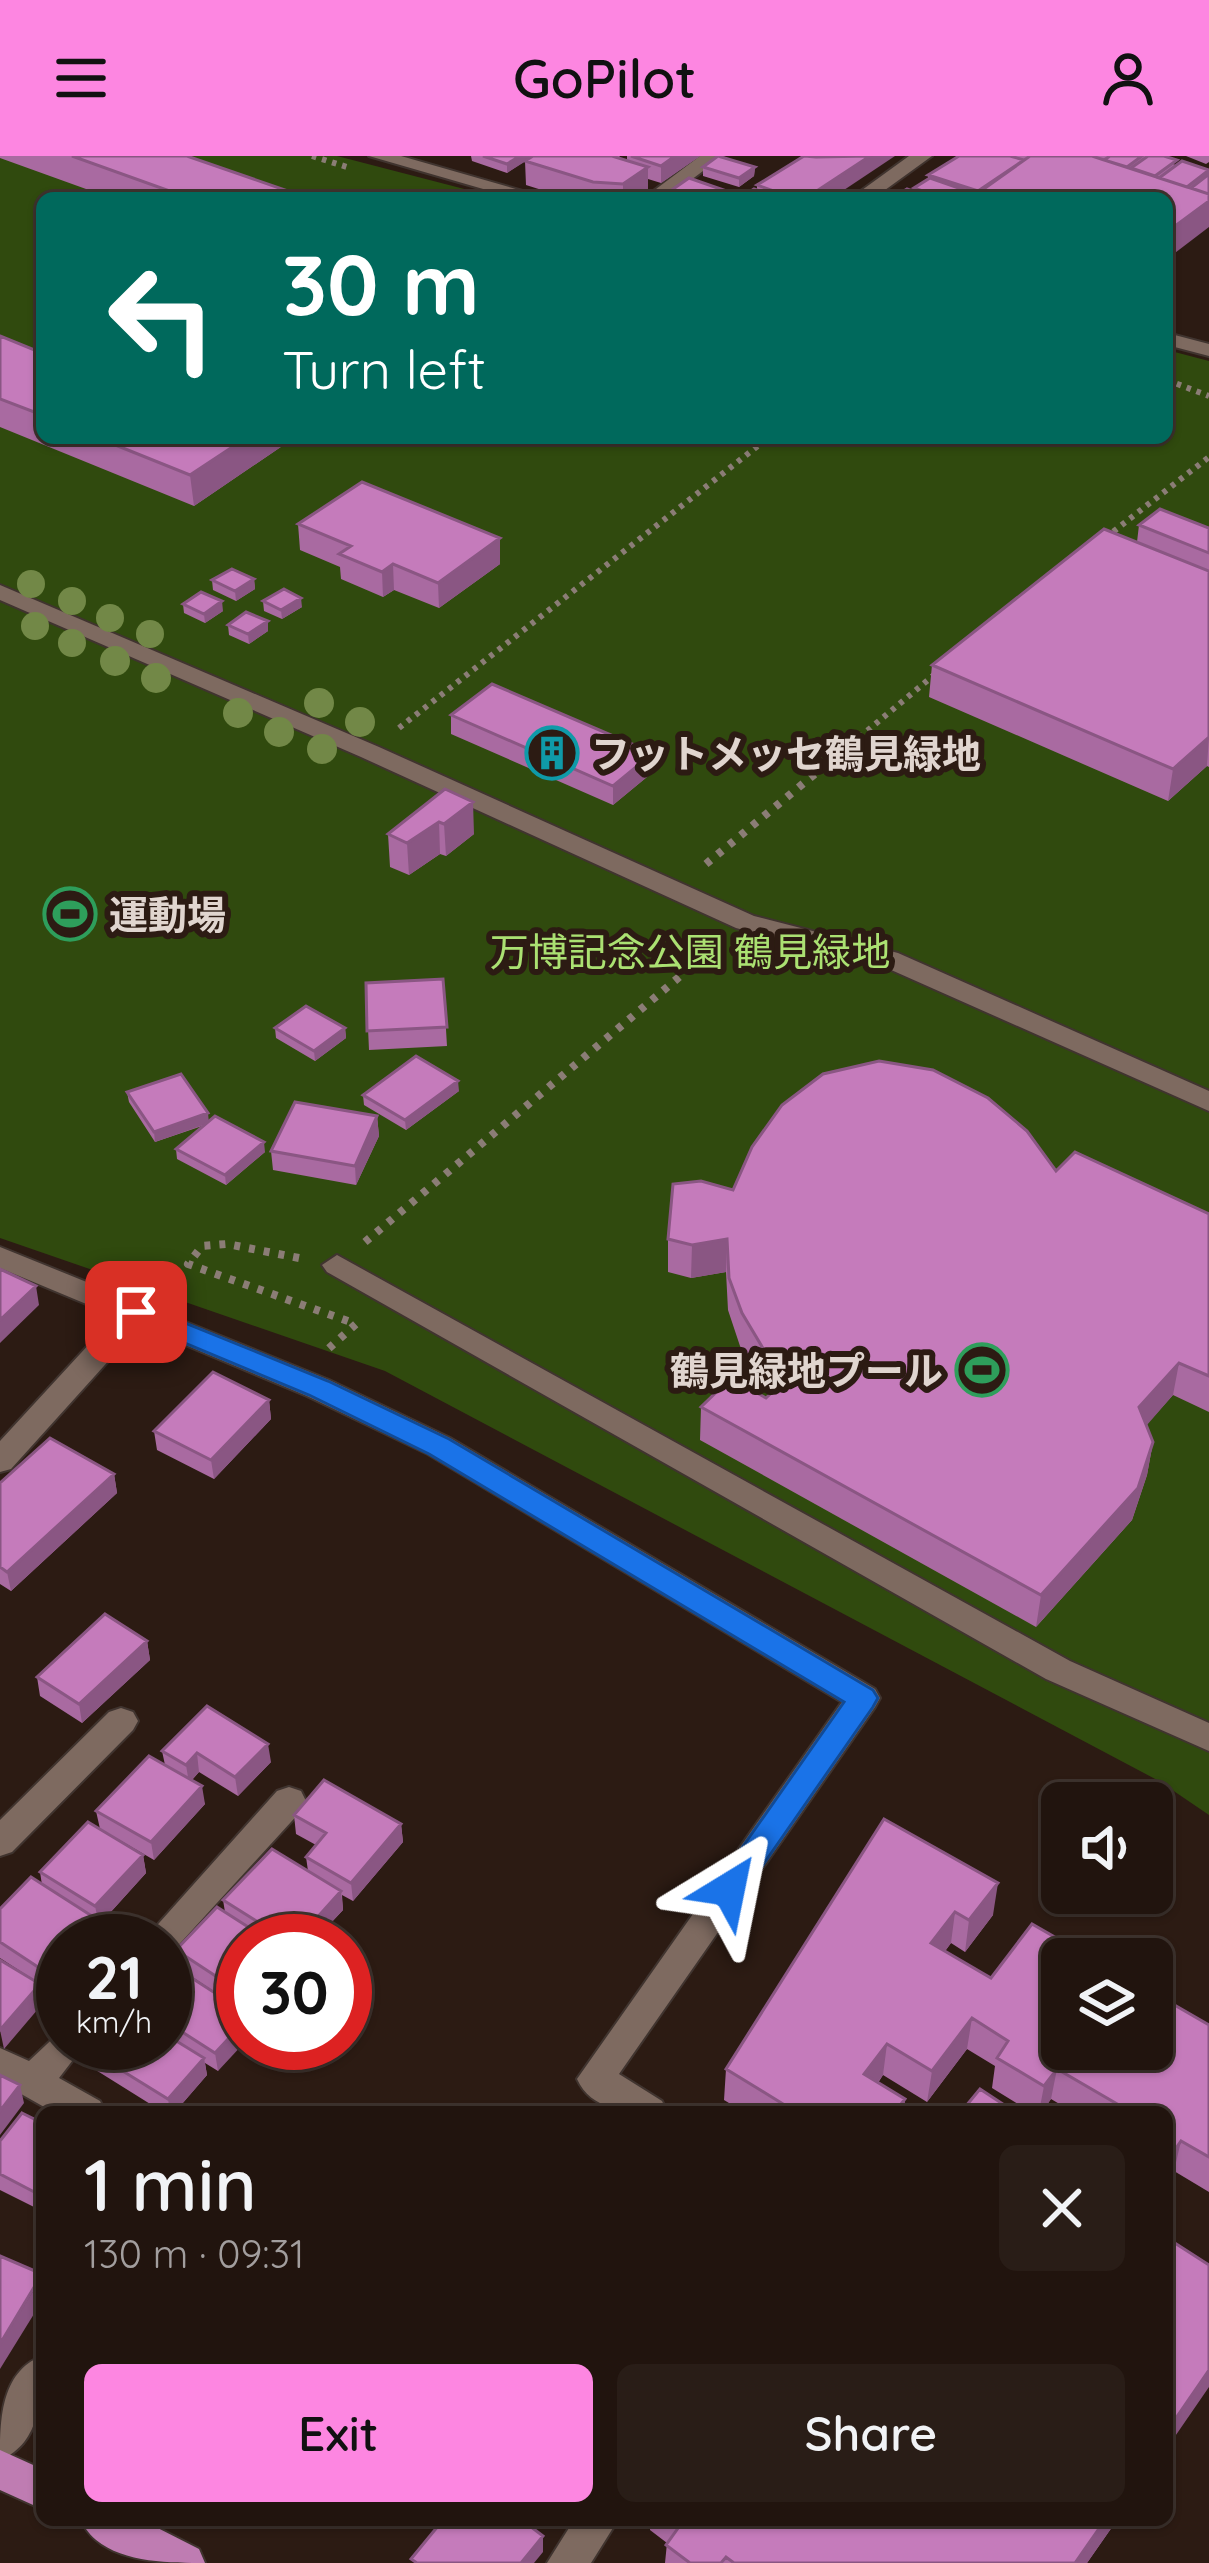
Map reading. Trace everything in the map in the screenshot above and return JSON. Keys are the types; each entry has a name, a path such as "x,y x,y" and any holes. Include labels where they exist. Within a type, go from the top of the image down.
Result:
{"main road":[{"path":"0,2468 36,2487"},
{"path":"113,2526 185,2563"}],"street":[{"path":"379,156 514,192"},
{"path":"662,192 713,156"},
{"path":"870,192 922,156"},
{"path":"1173,341 1209,350"},
{"path":"0,592 745,922 889,959 1209,1102"},
{"path":"0,1257 318,1388 439,1446 863,1698 595,2079 640,2106"},
{"path":"337,1265 1058,1670 1209,1738"},
{"path":"0,1461 136,1312"},
{"path":"0,1842 121,1721"},
{"path":"186,1914 289,1801"},
{"path":"16,2073 76,2106"},
{"path":"0,2440 36,2383"},
{"path":"568,2563 594,2526"}],"path":[{"path":"1173,382 1209,396"},
{"path":"370,752 760,444"},
{"path":"1098,543 1209,457"},
{"path":"677,888 935,674"},
{"path":"304,1342 326,1351 356,1324 188,1264 202,1246 227,1244 337,1265 745,922"}],"green space":[{"name":"万博記念公園 鶴見緑地","path":"0,156 337,156 476,192 36,192 36,444 1173,444 1173,352 1209,361 1209,1815 1173,1791 1173,1782 1160,1782 385,1371 0,1238"}],"building":[{"path":"72,156 187,156 291,192 172,192"},
{"path":"483,156 520,156 507,164"},
{"path":"533,156 612,156 648,167 623,184 593,182 525,161"},
{"path":"631,156 675,156 661,166"},
{"path":"718,156 755,167 739,178 703,167"},
{"path":"804,156 870,156 815,192 776,192 757,185"},
{"path":"959,156 1024,160 978,191 928,175"},
{"path":"1030,156 1092,156 1209,194 1209,201 1173,228 1173,192 979,192"},
{"path":"1142,156 1127,167 1104,160"},
{"path":"1148,156 1177,160 1155,176 1131,168"},
{"path":"1182,161 1209,170 1187,187 1159,178"},
{"path":"1209,174 1209,194 1191,188"},
{"path":"689,178 729,192 669,192"},
{"path":"930,178 970,192 925,192 914,188"},
{"path":"0,336 36,351 36,413 0,399"},
{"path":"113,444 237,444 190,475"},
{"path":"362,482 500,538 438,583 393,564 382,572 339,554 351,546 298,524"},
{"path":"1160,509 1209,528 1209,553 1139,525"},
{"path":"1104,529 1209,571 1209,737 1173,769 932,665"},
{"path":"232,569 254,579 235,591 212,580"},
{"path":"284,589 301,598 281,610 263,601"},
{"path":"201,592 222,601 204,614 183,604"},
{"path":"246,612 268,621 248,634 228,625"},
{"path":"492,684 653,753 613,786 451,715"},
{"path":"445,789 473,802 407,843 388,834"},
{"path":"443,979 447,1027 367,1031 366,983"},
{"path":"306,1006 345,1028 314,1051 275,1028"},
{"path":"416,1056 458,1081 405,1120 363,1095"},
{"name":"鶴見緑地プール","path":"879,1061 933,1070 988,1098 1027,1131 1056,1171 1075,1152 1209,1214 1209,1376 1179,1363 1139,1407 1153,1442 1138,1488 1041,1595 701,1407 731,1378 766,1398 783,1382 742,1313 729,1278 727,1239 692,1245 668,1239 673,1184 701,1181 733,1190 752,1147 782,1105 823,1074"},
{"path":"181,1074 208,1113 154,1132 127,1092"},
{"path":"295,1102 377,1116 355,1166 271,1151"},
{"path":"215,1116 264,1142 225,1175 176,1149"},
{"path":"0,1269 36,1286 0,1320"},
{"path":"213,1372 269,1400 211,1460 154,1431"},
{"path":"50,1438 114,1474 7,1572 0,1567 0,1483"},
{"path":"105,1614 147,1641 79,1704 37,1677"},
{"path":"207,1706 268,1744 235,1777 197,1753 186,1765 162,1751"},
{"path":"149,1756 202,1786 151,1842 96,1811"},
{"path":"324,1780 401,1824 351,1883 306,1857 326,1833 294,1815"},
{"path":"884,1819 998,1883 969,1920 955,1912 931,1943 991,1978 1032,1924 1056,1938 1041,1938 1041,2070 1056,2070 1044,2086 997,2058 1008,2041 972,2018 932,2071 887,2044 864,2074 905,2099 900,2106 786,2106 726,2069"},
{"path":"88,1822 143,1855 95,1906 40,1872"},
{"path":"272,1849 341,1891 320,1914 245,1914 223,1900"},
{"path":"31,1877 89,1914 36,1914 36,1966 0,1942 0,1909"},
{"path":"217,1907 228,1914 216,1914 216,1976 192,1961 192,1933"},
{"path":"0,1960 36,1982 36,1989 0,2030"},
{"path":"192,1978 216,1994 215,2053 192,2038"},
{"path":"1173,2004 1209,2025 1209,2157 1181,2141 1173,2152 1173,2106 1121,2106 1059,2070 1173,2070"},
{"path":"192,2051 204,2058 168,2099 121,2070 192,2070"},
{"path":"0,2075 20,2085 0,2111"},
{"path":"980,2089 1006,2106 966,2106"},
{"path":"22,2113 36,2120 36,2193 0,2174 0,2141"},
{"path":"1173,2242 1209,2265 1209,2370 1173,2422"},
{"path":"0,2256 36,2271 36,2284 0,2344"},
{"path":"438,2526 530,2526 543,2536 521,2563 417,2563 411,2559"},
{"path":"680,2526 1101,2526 1075,2563 734,2563 726,2557 721,2563 690,2563 666,2545"}],"place":[{"name":"フットメッセ鶴見緑地","path":"552,753"},
{"name":"運動場","path":"70,914"},
{"name":"鶴見緑地プール","path":"982,1370"}],"route":[{"path":"136,1312 318,1388 439,1446 863,1698 729,1889"}]}
